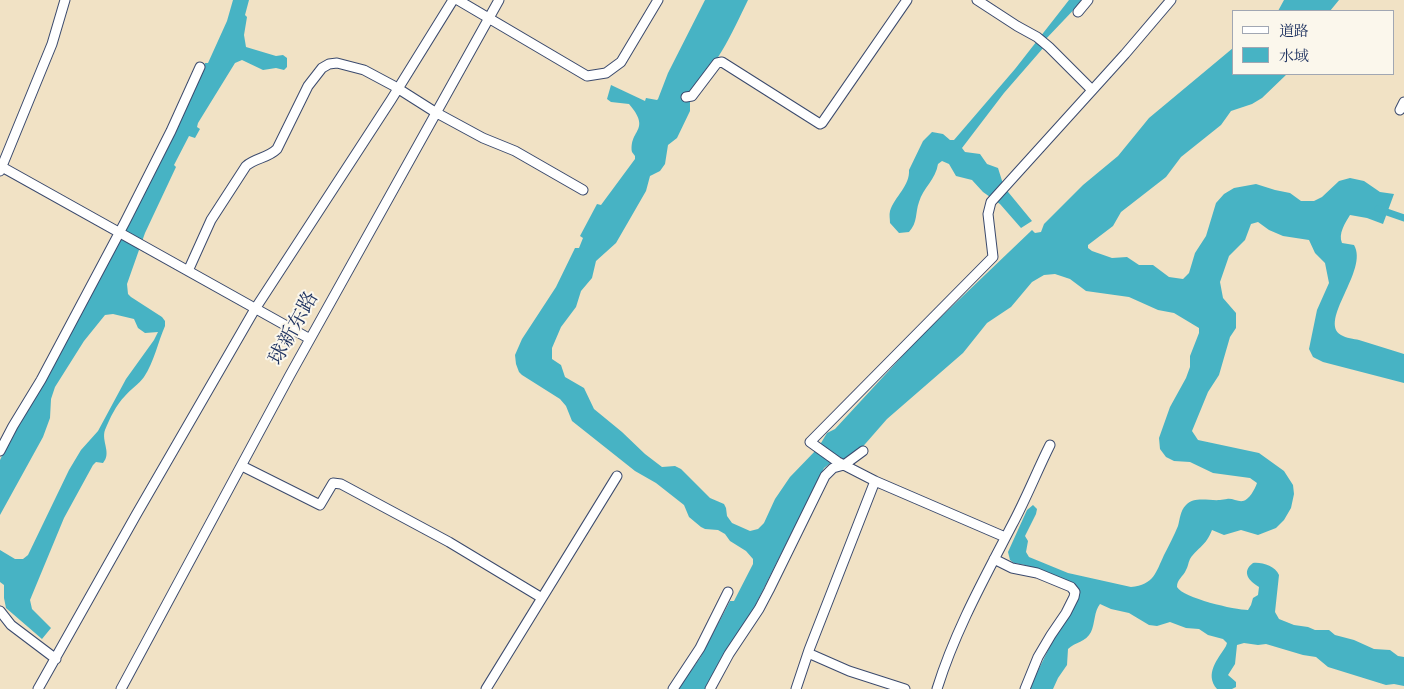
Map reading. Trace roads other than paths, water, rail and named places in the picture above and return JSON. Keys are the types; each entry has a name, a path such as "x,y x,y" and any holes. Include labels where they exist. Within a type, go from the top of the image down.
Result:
{"street":[{"path":"65,0 52,44 1,169 121,232 310,339"},
{"path":"38,689 255,308 398,89 453,0"},
{"path":"458,0 587,76 612,70 625,58 658,0"},
{"name":"球新东路","path":"121,689 310,339 499,0"},
{"path":"686,97 692,96 717,63 722,62 820,124 906,0"},
{"path":"977,0 1050,47 1092,90"},
{"path":"1078,12 1088,0"},
{"path":"1005,537 875,481 841,463 810,442 993,258 988,214 989,207 994,198 1171,0"},
{"path":"188,271 211,220 246,166 254,160 271,155 276,149 308,86 322,68 329,64 337,63 357,67 435,112 483,138 515,151 583,190"},
{"path":"0,451 41,380 121,232 200,67"},
{"path":"937,689 944,664 972,601 1050,445"},
{"path":"710,689 729,654 759,609 825,476 832,468 863,451"},
{"path":"242,466 320,506 333,483 341,484 449,542 542,598"},
{"path":"486,689 617,476"},
{"path":"796,689 808,653 875,481"},
{"path":"994,559 1016,569 1037,572 1071,587 1074,592 1066,613 1038,657 1025,689"},
{"path":"673,689 700,648 728,592"},
{"path":"0,611 11,625 56,659"},
{"path":"808,653 849,671 904,689"}],"water":[{"path":"233,0 249,0 245,15 247,17 244,35 246,47 276,56 283,55 287,58 287,67 284,70 276,68 263,70 242,60 235,63 198,123 197,127 200,129 195,138 189,136 174,165 176,167 145,233 127,284 128,294 162,317 165,321 165,326 142,380 127,393 111,416 104,434 107,451 106,459 103,463 96,462 93,465 64,518 30,600 32,609 51,628 42,639 6,608 4,585 0,582 0,550 15,559 23,559 28,555 69,470 81,450 98,431 126,379 158,332 145,333 138,328 134,319 113,314 105,315 84,341 55,387 51,399 50,418 43,437 0,515 0,460 20,419 122,237 203,71 205,63 208,63 227,21"},
{"path":"705,0 748,0 714,64 696,86 685,95 686,101 690,102 690,111 677,138 668,145 665,164 660,171 650,176 646,191 616,243 596,261 592,278 581,291 576,307 561,327 552,348 552,359 561,365 565,377 584,388 594,409 645,454 662,467 675,466 681,469 710,498 724,504 727,516 732,523 750,531 758,529 764,523 775,499 790,477 818,448 827,433 835,429 919,338 1032,230 1035,233 1041,232 1044,224 1083,185 1118,156 1149,118 1232,49 1232,75 1286,75 1262,98 1252,104 1231,111 1221,125 1181,157 1166,177 1121,212 1113,226 1088,245 1088,248 1112,258 1127,257 1139,265 1153,265 1169,277 1183,279 1189,273 1195,253 1206,236 1216,203 1224,194 1234,188 1256,184 1290,193 1301,201 1314,201 1322,197 1339,181 1350,178 1364,181 1380,192 1394,194 1383,224 1367,218 1350,215 1343,229 1342,243 1354,245 1357,255 1355,268 1335,319 1336,328 1341,335 1404,354 1404,383 1323,362 1313,357 1309,349 1317,310 1329,283 1325,263 1315,253 1309,240 1283,236 1269,230 1258,222 1251,224 1245,240 1229,256 1220,282 1223,298 1236,313 1236,328 1230,337 1219,375 1208,392 1192,431 1198,440 1259,453 1284,471 1293,485 1294,494 1291,508 1284,520 1276,528 1258,535 1241,530 1224,535 1212,530 1205,543 1190,559 1177,587 1181,591 1199,599 1221,606 1248,610 1253,598 1258,595 1259,587 1252,582 1247,570 1253,563 1268,565 1275,569 1279,575 1275,612 1279,619 1315,630 1329,630 1335,635 1354,640 1374,649 1390,650 1398,656 1404,657 1404,686 1386,685 1328,667 1316,657 1266,644 1244,643 1237,645 1235,664 1228,675 1236,682 1236,687 1232,689 1217,689 1213,683 1212,672 1216,661 1227,643 1223,639 1208,635 1199,629 1186,628 1170,622 1157,626 1149,625 1129,613 1111,609 1100,604 1089,635 1068,649 1067,665 1053,689 1029,689 1052,642 1077,601 1071,585 1010,560 1008,552 1027,510 1033,505 1037,509 1025,536 1028,541 1026,552 1029,557 1068,573 1131,587 1145,584 1153,577 1178,526 1182,510 1189,502 1229,499 1243,501 1250,496 1257,483 1250,478 1213,473 1190,462 1174,461 1166,457 1160,449 1159,438 1170,407 1190,367 1190,356 1199,333 1199,328 1174,313 1158,310 1129,297 1086,291 1070,279 1055,274 1044,275 1032,282 1011,307 987,323 963,353 887,419 859,451 842,461 832,462 824,468 747,622 707,689 678,689 700,658 730,601 734,601 753,564 753,559 746,551 730,541 725,534 718,530 701,527 689,517 684,505 656,483 635,471 572,421 566,406 560,399 519,372 515,355 522,339 556,287 575,248 579,248 583,238 580,236 597,204 601,205 635,159 632,152 632,144 638,130 639,120 629,104 611,102 607,99 611,85 645,101 646,98 657,100 668,73"},
{"path":"1069,0 1083,0 1044,41 1044,47 1004,93 962,148 965,152 980,154 987,164 998,168 1004,187 1032,221 1021,228 1000,204 983,192 972,180 956,176 949,164 942,161 938,164 935,174 921,197 912,228 909,232 899,233 890,223 890,211 905,186 909,170 923,141 932,132 943,134 950,140 954,140 1015,69"},
{"path":"1284,0 1339,0 1331,10 1279,10"}],"waterway":[{"path":"1378,209 1404,218"}]}
